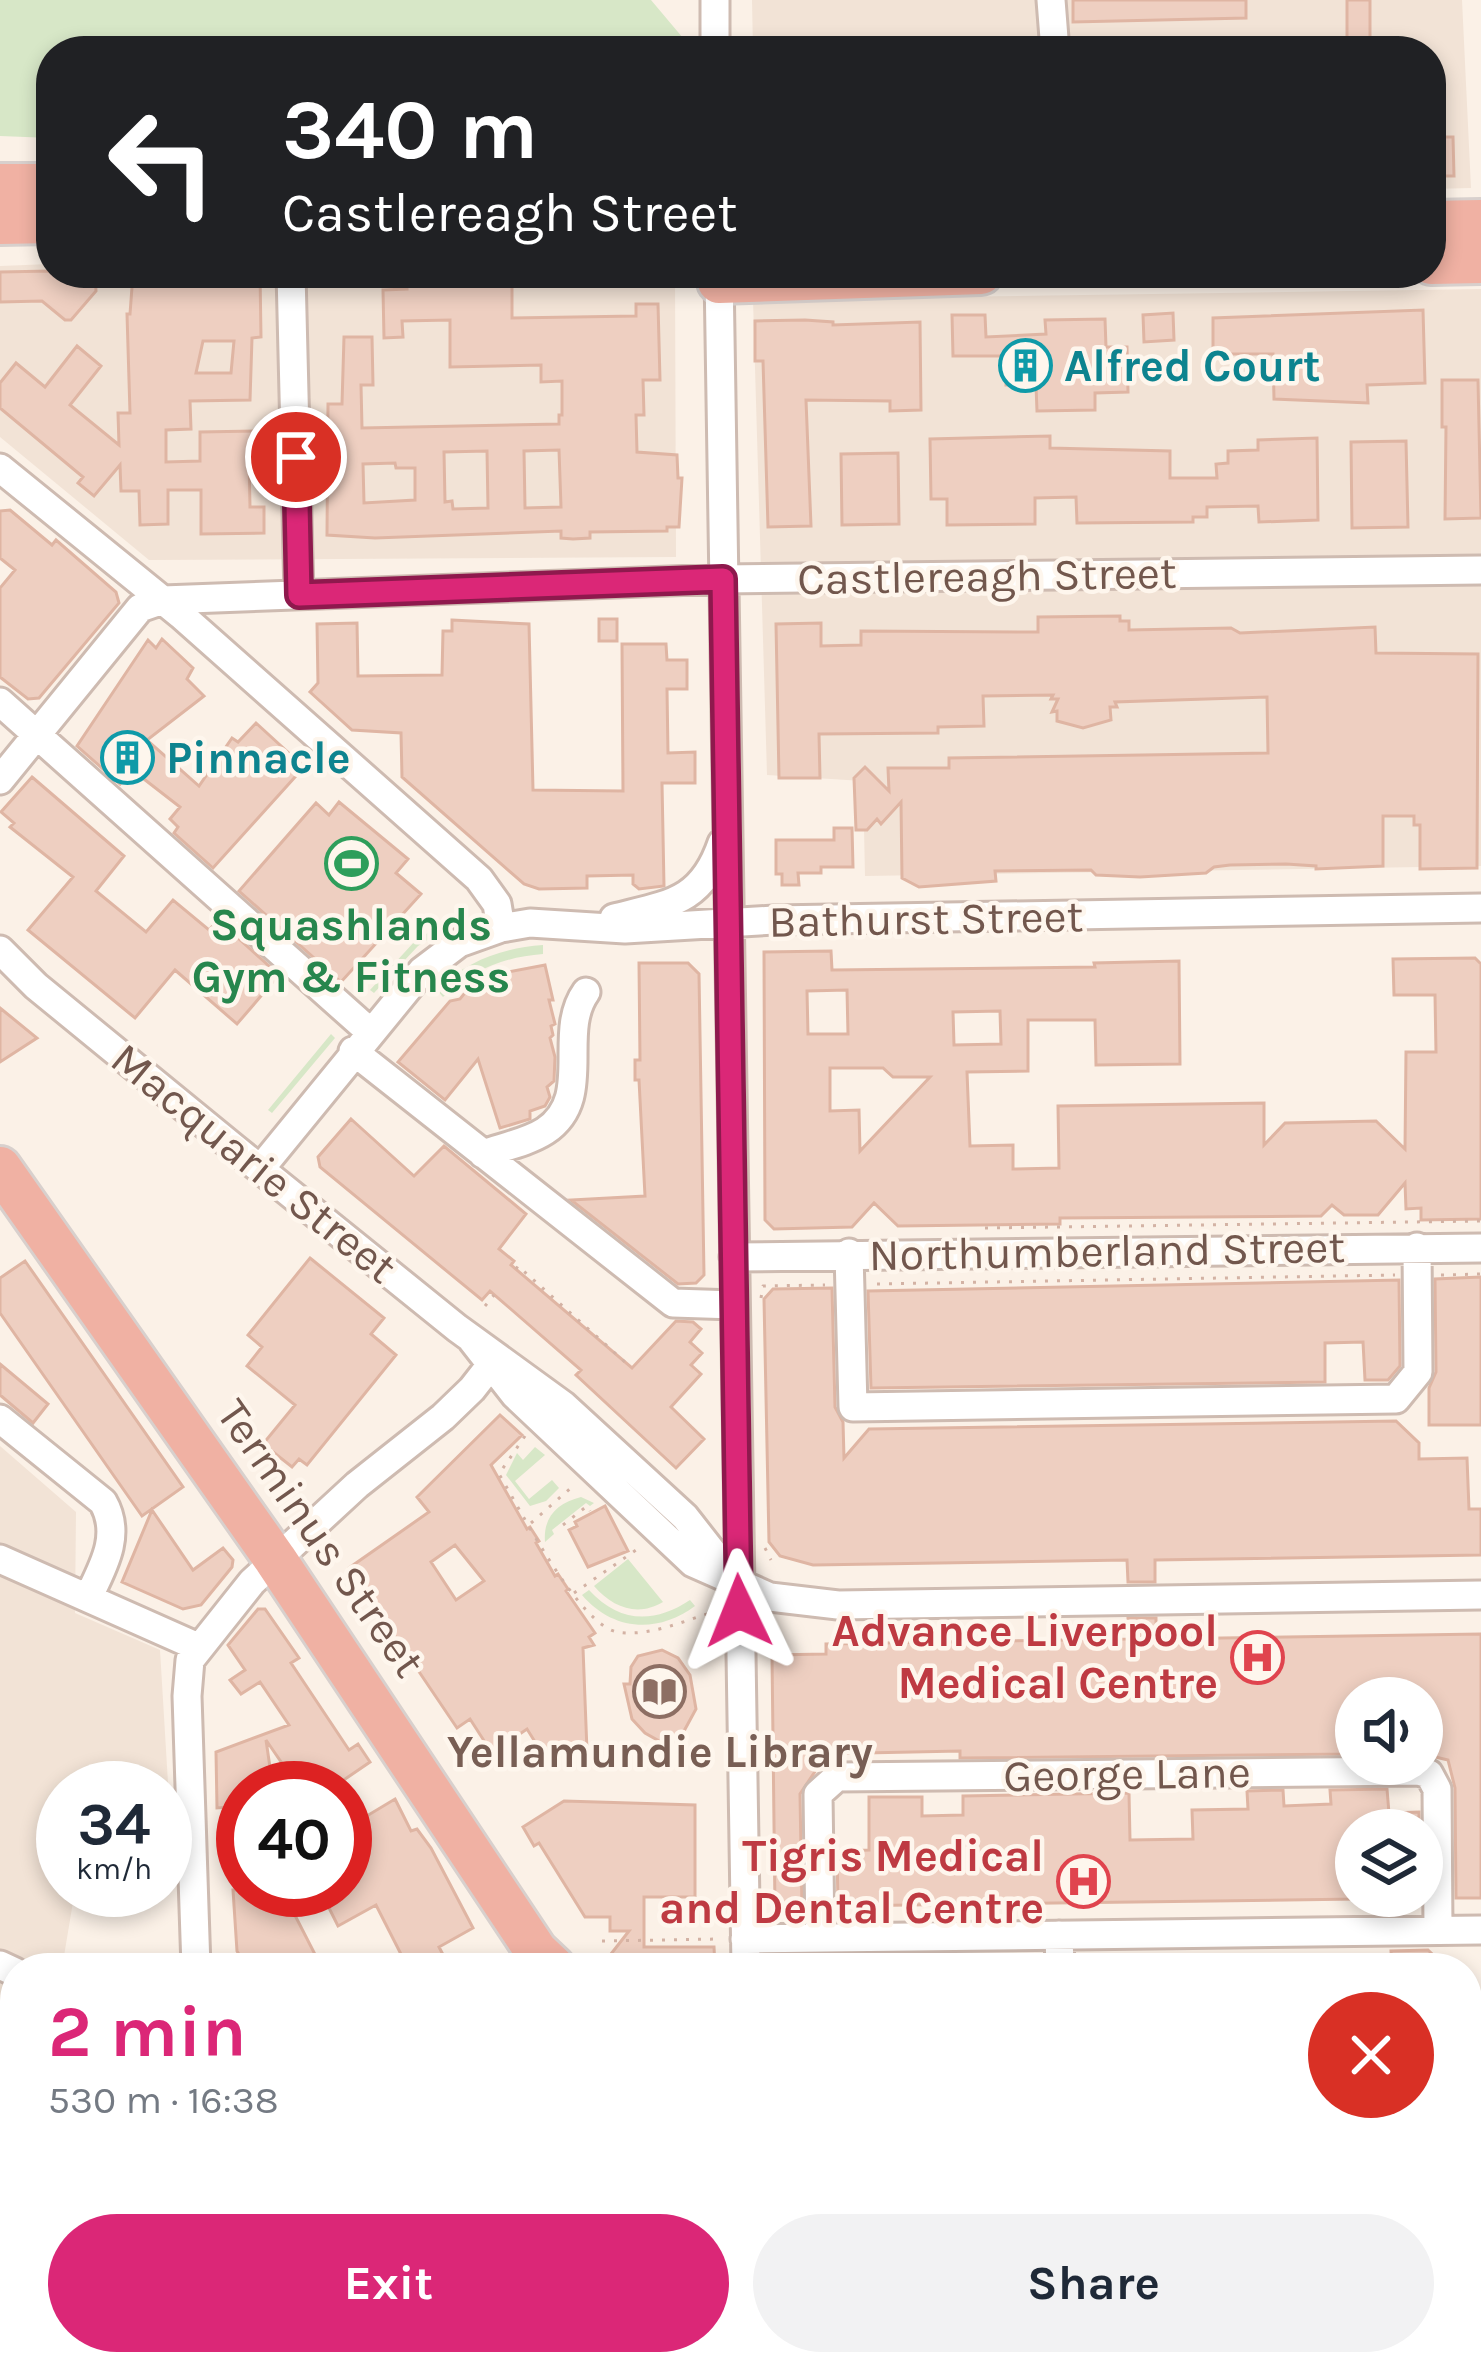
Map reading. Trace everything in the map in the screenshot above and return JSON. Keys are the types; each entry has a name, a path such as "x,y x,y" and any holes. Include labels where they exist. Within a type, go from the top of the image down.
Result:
{"highway":[{"path":"0,185 36,185"},
{"path":"1446,222 1481,221"},
{"path":"0,223 36,222"},
{"path":"1446,263 1481,262"},
{"name":"Terminus Street","path":"0,1168 275,1558 538,1953"}],"street":[{"path":"715,0 716,36"},
{"path":"1051,0 1054,36"},
{"path":"291,288 299,595"},
{"path":"719,288 738,1585 732,1939 739,1953"},
{"path":"4,478 164,600 479,879 497,904 501,928"},
{"name":"Castlereagh Street","path":"164,600 723,579 1481,570"},
{"path":"0,780 140,608 164,600"},
{"path":"0,702 483,1154 673,1303 735,1305"},
{"path":"587,925 663,906 693,892 708,878 728,824"},
{"name":"Bathurst Street","path":"261,1168 422,970 459,943 501,928 530,923 625,929 1481,908"},
{"name":"Macquarie Street","path":"0,950 36,986 494,1361 563,1406 685,1517 738,1585"},
{"name":"Macquarie Street","path":"0,967 36,986"},
{"path":"483,1154 544,1131 567,1105 574,1086 572,1024 586,992"},
{"name":"Northumberland Street","path":"734,1257 850,1253 1417,1261 1481,1248"},
{"path":"850,1253 853,1407 1396,1399 1418,1372 1417,1261"},
{"path":"196,1953 187,1696 190,1660 275,1558 443,1418 494,1361"},
{"path":"0,1419 103,1502 110,1514 107,1557 88,1598"},
{"path":"0,1559 199,1647"},
{"path":"738,1585 778,1599 838,1604 1481,1595"},
{"name":"George Lane","path":"820,1938 818,1794 837,1778 904,1777 1429,1774 1436,1789 1438,1930"},
{"path":"732,1939 1481,1930"},
{"path":"1060,1935 1060,1953"}],"path":[{"name":"Northumberland Street","path":"986,1228 1481,1221"},
{"name":"Northumberland Street","path":"764,1286 1417,1261 1481,1274"},
{"path":"516,1269 518,1266 625,1363"},
{"path":"485,1306 494,1295"},
{"path":"526,1435 499,1474 598,1624 622,1633 667,1627 710,1612"},
{"path":"530,1524 578,1480"},
{"path":"563,1525 586,1506 590,1511"},
{"path":"574,1592 645,1543"},
{"path":"602,1941 732,1939"}],"shaded area":[{"path":"752,0 1462,0 1471,188 1446,189 1446,36 753,36"},
{"path":"36,265 36,288 675,288 676,557 149,560 0,437 0,266"},
{"path":"1481,289 1481,866 865,876 863,781 767,775 753,300"},
{"path":"0,1446 76,1512 75,1613 160,1650 167,1761 36,1761 36,1917 70,1917 64,1953 0,1953"}],"green space":[{"path":"0,0 651,0 681,36 36,36 36,137 0,136"},
{"path":"459,913 461,918 418,946 374,993 370,990 415,941"},
{"path":"543,945 543,954 489,966 443,997 436,989 486,958"},
{"path":"331,1034 335,1038 272,1113 268,1110"},
{"path":"535,1447 545,1455 515,1481 529,1499 552,1480 559,1488 546,1501 530,1506 506,1475 517,1453 523,1460"},
{"path":"581,1497 594,1503 586,1503 552,1530 554,1534 545,1542 554,1512"},
{"path":"628,1559 663,1602 644,1609 626,1608 594,1586"},
{"path":"589,1590 612,1609 637,1616 663,1613 690,1600 695,1606 666,1621 621,1622 582,1595"}],"building":[{"path":"1073,0 1246,0 1246,18 1073,22"},
{"path":"1347,0 1370,0 1370,36 1347,36"},
{"path":"1446,137 1453,137 1454,176 1446,176"},
{"path":"36,271 36,288 96,291 71,320 65,320 42,301 0,302 0,272"},
{"path":"132,288 260,288 261,337 252,338 250,400 190,401 191,429 166,430 166,462 200,461 200,432 263,431 263,457 249,457 250,507 264,507 264,533 201,534 201,490 168,490 168,524 140,525 139,491 121,491 120,465 94,496 78,483 83,477 0,408 0,383 16,363 45,387 77,346 101,366 70,405 119,445 118,413 130,413","holes":["203,341 234,341 231,373 196,373"]},
{"path":"512,288 512,318 636,316 636,304 658,304 660,380 643,380 644,415 636,415 637,452 677,455 678,478 682,478 679,527 590,532 590,538 573,539 561,538 561,531 375,538 327,535 328,404 342,404 344,337 372,337 373,385 361,385 362,428 559,424 562,415 562,381 541,382 541,365 450,367 450,320 402,321 403,337 384,338 383,290","holes":["559,450 561,507 525,508 524,451","487,451 488,508 453,509 452,501 445,502 444,452","395,463 396,468 415,468 415,500 364,503 363,464"]},
{"path":"1423,310 1425,383 1367,385 1368,403 1274,399 1273,354 1213,354 1213,318"},
{"path":"1173,313 1174,340 1144,342 1143,315"},
{"name":"Alfred Court","path":"952,315 985,315 986,337 1046,334 1045,320 1105,319 1106,347 1127,347 1128,392 1095,393 1095,410 1037,411 1036,385 1006,385 1006,356 953,356"},
{"path":"755,321 833,325 920,322 921,410 890,411 890,401 806,400 811,526 768,527 763,361 755,361"},
{"path":"1442,380 1478,380 1481,518 1445,519"},
{"path":"1050,436 1050,448 1170,451 1170,478 1217,478 1216,464 1228,463 1228,451 1258,450 1258,440 1317,438 1318,520 1259,522 1258,506 1207,507 1207,517 1193,517 1193,522 1077,523 1076,497 1035,498 1035,524 947,525 947,499 931,499 930,439"},
{"path":"1406,441 1408,527 1352,528 1351,442"},
{"path":"898,453 899,524 842,525 841,454"},
{"path":"10,510 52,545 56,540 116,592 119,603 39,698 28,699 0,677 0,588 15,570 0,558 0,511"},
{"path":"1120,616 1120,621 1129,621 1129,630 1231,628 1240,633 1375,627 1376,653 1478,654 1477,868 1420,869 1420,825 1414,825 1414,816 1383,816 1383,866 1230,865 1206,873 1140,877 1096,875 1091,870 995,871 996,881 919,887 902,878 901,802 881,824 877,819 867,830 856,830 854,778 865,767 889,791 888,768 949,768 949,758 1268,753 1267,697 1115,702 1117,707 1110,707 1111,720 1083,728 1057,721 1057,711 1052,712 1058,699 1051,699 1053,695 983,696 984,726 938,727 938,733 819,734 820,778 779,778 776,624 821,623 821,646 861,645 861,631 1038,632 1038,617"},
{"path":"599,619 617,619 617,641 599,641"},
{"path":"452,620 529,624 533,790 623,791 622,644 666,644 667,660 687,660 687,689 667,689 668,753 695,752 695,783 662,783 664,886 639,889 633,875 587,876 587,888 539,889 524,884 402,777 401,733 352,730 310,692 318,683 317,624 357,623 358,676 442,675 443,631 452,631"},
{"name":"Pinnacle","path":"162,639 193,668 187,679 204,696 147,740 199,786 232,738 238,742 256,723 304,767 213,868 174,833 178,827 170,819 180,807 131,769 120,784 77,746 148,640 156,648"},
{"path":"32,777 124,856 96,891 146,932 173,900 209,930 218,920 279,975 237,1024 175,970 135,1018 28,930 73,877 10,827 14,823 1,812"},
{"path":"339,802 408,859 396,873 421,894 341,982 239,891 316,803 329,815"},
{"path":"834,828 852,828 853,867 821,867 821,873 798,873 799,885 782,885 782,874 776,874 776,840 834,840"},
{"path":"831,951 832,970 1095,967 1094,963 1179,961 1180,1064 1096,1065 1095,1020 1028,1020 1028,1071 967,1072 970,1146 1013,1145 1013,1169 1059,1168 1058,1106 1264,1103 1264,1145 1285,1123 1376,1121 1405,1149 1406,1052 1436,1052 1435,995 1394,995 1393,959 1475,958 1481,964 1481,1219 1421,1220 1421,1208 1406,1209 1405,1183 1378,1215 1344,1215 1332,1205 1321,1216 1060,1218 1060,1224 898,1226 874,1203 852,1227 774,1229 765,1220 764,952","holes":["847,990 848,1034 808,1034 807,991","1000,1011 1001,1044 954,1045 953,1012","830,1068 883,1068 893,1077 930,1077 860,1151 859,1110 830,1111"]},
{"path":"639,963 688,963 699,974 704,1275 696,1283 678,1284 571,1200 645,1196 639,1080 635,1080 635,1060 640,1060"},
{"path":"545,965 555,1024 550,1038 554,1081 547,1087 550,1097 545,1106 530,1111 530,1119 500,1128 478,1059 445,1100 398,1062 450,1001 460,999 473,983"},
{"path":"0,1008 37,1038 0,1062"},
{"path":"351,1119 414,1176 444,1146 526,1214 499,1249 514,1261 511,1265 632,1368 676,1321 693,1322 701,1329 690,1342 702,1353 691,1365 701,1374 671,1407 704,1439 676,1468 576,1375 581,1370 490,1291 482,1300 320,1167 318,1157"},
{"path":"310,1258 384,1318 371,1334 396,1355 307,1465 299,1459 292,1467 263,1444 295,1405 247,1366 262,1347 248,1335"},
{"path":"25,1261 183,1487 142,1516 0,1313 0,1278"},
{"path":"1481,1277 1481,1425 1429,1425 1429,1388 1436,1372 1435,1279"},
{"path":"1399,1280 1400,1366 1388,1380 1365,1380 1363,1342 1325,1343 1325,1382 871,1388 868,1291"},
{"path":"832,1288 835,1407 843,1422 844,1458 869,1429 1396,1421 1419,1443 1419,1459 1467,1458 1469,1509 1481,1509 1481,1555 1155,1560 1155,1582 1128,1582 1127,1560 813,1565 780,1556 769,1542 764,1299 773,1289"},
{"path":"0,1364 48,1404 33,1423 0,1395"},
{"path":"500,1415 522,1435 491,1465 527,1529 539,1541 555,1576 558,1574 595,1633 589,1637 594,1645 583,1648 587,1751 542,1753 527,1729 492,1753 470,1719 457,1728 349,1568 429,1512 417,1497","holes":["455,1545 484,1581 456,1600 431,1562"]},
{"path":"605,1506 628,1551 588,1567 569,1530"},
{"path":"152,1510 193,1570 223,1548 233,1560 201,1605 183,1609 122,1582"},
{"path":"258,1609 265,1609 299,1658 291,1663 349,1750 358,1744 369,1761 280,1761 266,1740 269,1761 216,1761 216,1752 289,1725 260,1682 241,1694 230,1680 245,1670 228,1645"},
{"path":"1128,1618 1156,1618 1156,1639 1481,1634 1481,1898 1456,1898 1455,1788 1448,1760 1443,1759 1443,1677 1335,1677 1335,1754 960,1758 960,1751 816,1754 816,1770 800,1794 802,1908 775,1908 772,1655 826,1654 826,1644 1129,1639"},
{"name":"Yellamundie Library","path":"662,1650 678,1658 690,1675 696,1709 684,1731 661,1742 632,1719 624,1684 630,1684 631,1667 638,1656"},
{"path":"1387,1789 1389,1809 1335,1809 1335,1899 838,1906 837,1851 869,1850 869,1797 922,1797 922,1816 963,1815 963,1796 1129,1793 1130,1840 1193,1839 1192,1810 1248,1809 1247,1791 1283,1790 1284,1806 1331,1804 1330,1790"},
{"path":"395,1799 411,1831 417,1829 431,1848 473,1928 439,1947 442,1953 400,1953 376,1905 372,1907 372,1813"},
{"path":"564,1801 695,1805 695,1897 644,1897 644,1947 714,1947 714,1953 612,1953 629,1931 610,1931 610,1917 585,1917 539,1843 534,1846 523,1827"},
{"path":"235,1917 296,1917 314,1953 238,1953"},
{"path":"334,1917 354,1917 338,1926"},
{"path":"1428,1950 1431,1953 1391,1953"}],"place":[{"name":"Alfred Court","path":"1025,366"},
{"name":"Pinnacle","path":"127,758"},
{"name":"Squashlands Gym & Fitness","path":"351,864"},
{"name":"Advance Liverpool Medical Centre","path":"1257,1657"},
{"name":"Yellamundie Library","path":"660,1691"},
{"name":"Tigris Medical and Dental Centre","path":"1083,1882"}],"route":[{"path":"296,457 299,595 723,579 739,1611"}]}
